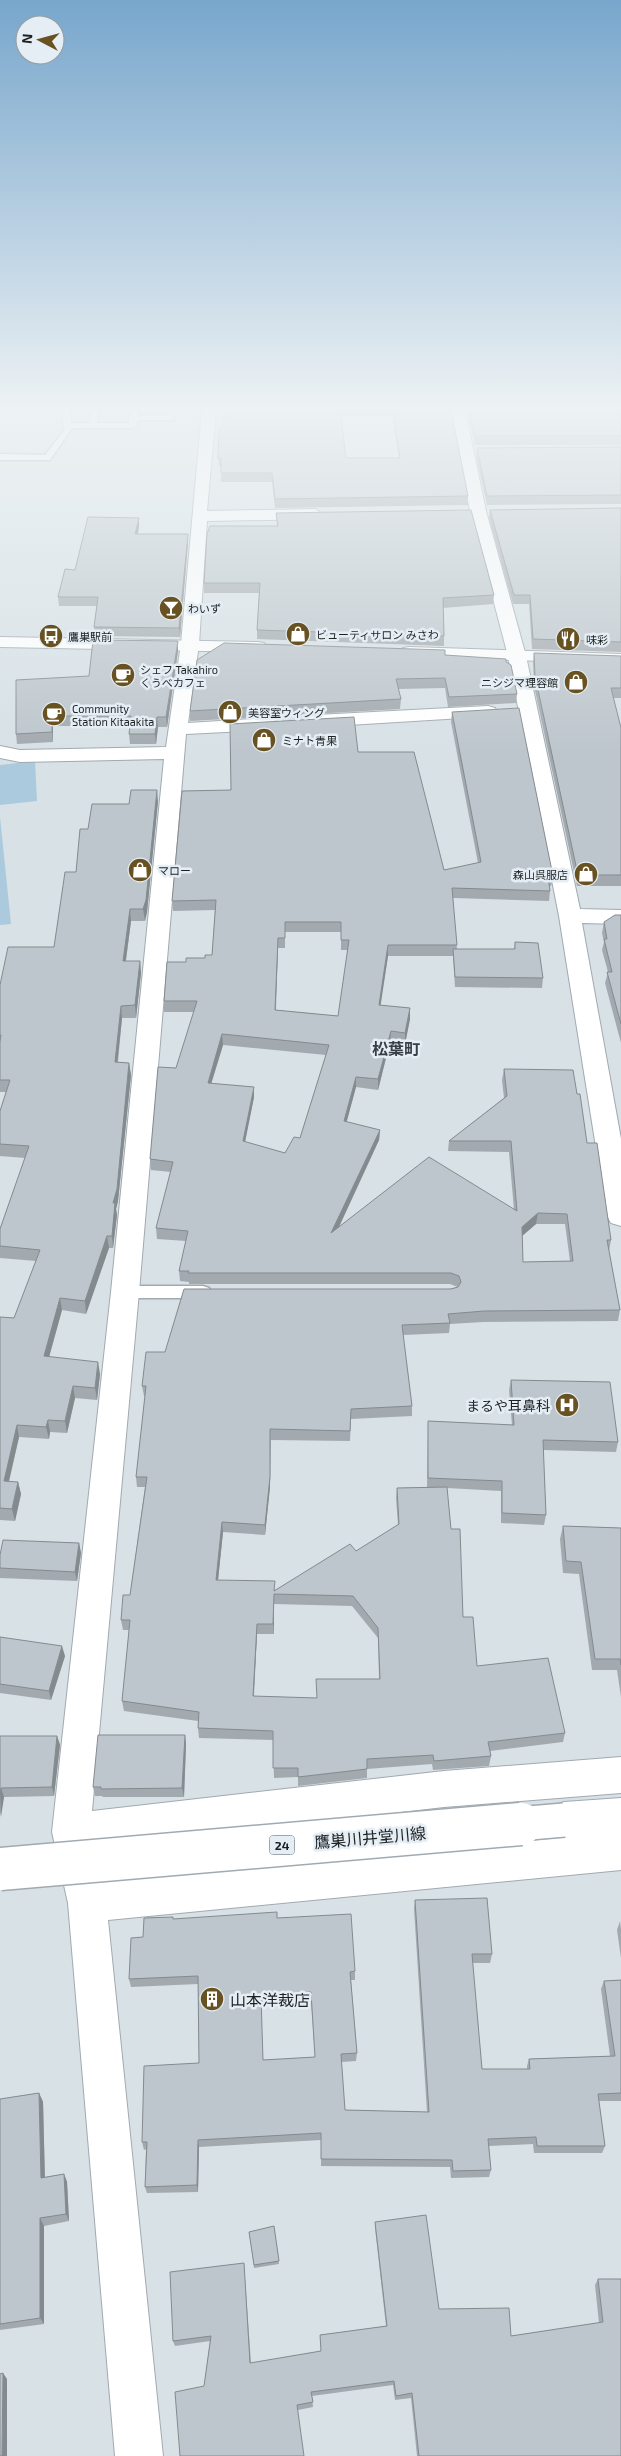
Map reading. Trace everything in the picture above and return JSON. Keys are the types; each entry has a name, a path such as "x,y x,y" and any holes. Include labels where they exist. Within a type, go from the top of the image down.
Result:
{"street":[{"path":"139,2456 87,1903 71,1832 125,1292 176,741 190,644 198,525"},
{"path":"482,525 517,656 570,916 621,1216"},
{"path":"0,642 279,647"},
{"path":"388,652 621,659"},
{"path":"0,752 20,756 176,741 289,722 527,710"},
{"path":"570,916 621,917"},
{"path":"71,1832 444,1789 621,1775"},
{"name":"鷹巣川井堂川線","path":"0,1869 621,1816"},
{"path":"87,1903 621,1851"}],"lane":[{"path":"125,1292 224,1292"}],"shaded area":[{"path":"35,761 37,801 0,805 0,765"},
{"path":"0,817 11,924 0,925"}],"building":[{"path":"86,525 137,525 135,534 188,534 179,628 94,627 98,597 58,597 65,569 75,570"},
{"path":"475,525 494,595 443,598 444,636 257,630 260,583 204,583 207,534 210,526"},
{"path":"494,525 621,525 621,642 533,639 530,595 514,595"},
{"path":"93,640 178,641 166,717 157,717 155,734 129,734 131,716 52,716 52,732 16,734 16,680 89,676"},
{"path":"224,643 445,650 445,655 506,659 506,662 511,665 517,694 449,697 445,678 396,679 401,699 190,711 197,660"},
{"path":"534,653 621,656 621,688 611,688 621,728 621,875 578,875 535,676"},
{"path":"519,708 553,876 548,876 550,891 452,888 457,945 388,945 379,1005 410,1008 405,1033 391,1031 378,1079 356,1077 344,1121 380,1130 331,1233 429,1157 517,1211 511,1141 449,1141 507,1096 504,1069 573,1070 577,1094 580,1094 587,1143 597,1143 611,1240 607,1240 620,1310 484,1311 448,1314 450,1323 402,1325 412,1406 351,1409 350,1431 270,1429 270,1477 265,1525 222,1522 216,1580 275,1581 274,1591 350,1544 356,1551 399,1524 397,1488 447,1487 451,1529 460,1529 463,1617 473,1617 477,1666 548,1658 565,1733 488,1742 491,1756 434,1761 433,1755 367,1759 367,1769 298,1777 298,1768 273,1768 273,1731 198,1728 199,1712 122,1701 130,1620 121,1620 123,1595 130,1595 147,1477 136,1477 146,1386 142,1386 146,1352 165,1352 184,1289 451,1289 458,1287 461,1282 459,1276 451,1273 188,1273 189,1271 179,1271 188,1231 156,1228 173,1162 150,1159 158,1067 176,1068 197,1001 164,1001 167,962 186,962 186,958 205,958 205,955 212,955 216,900 172,901 182,791 231,790 230,724 354,717 358,752 414,752 444,870 481,862 452,712","holes":["285,922 341,922 341,940 349,940 338,1016 275,1010 278,938 285,938","222,1034 329,1045 300,1138 294,1137 285,1153 243,1141 254,1087 208,1083","538,1213 567,1214 573,1261 523,1262 522,1227","274,1594 353,1596 378,1628 380,1679 316,1679 317,1698 253,1696 257,1624 273,1624"]},
{"path":"131,790 157,790 146,900 143,909 130,909 123,961 140,961 135,1005 121,1006 115,1062 129,1063 117,1189 113,1203 115,1203 112,1236 107,1236 85,1301 60,1298 44,1356 98,1362 95,1388 73,1386 65,1421 48,1420 46,1427 17,1425 4,1481 18,1482 12,1509 0,1508 0,1317 14,1318 40,1250 0,1246 0,1229 29,1146 0,1144 0,1111 10,1080 0,1080 0,985 8,947 54,947 65,872 76,872 80,829 88,829 92,804 129,804"},
{"path":"615,915 621,915 621,1024 607,972 612,972 604,939 607,939 604,922"},
{"path":"515,942 538,943 543,978 455,977 453,949 515,949"},
{"path":"511,1380 610,1382 618,1442 543,1440 546,1515 502,1513 502,1481 428,1478 428,1421 514,1425"},
{"path":"563,1526 621,1528 621,1665 620,1659 595,1659 581,1562 566,1561"},
{"path":"3,1540 79,1543 75,1572 0,1568"},
{"path":"0,1637 62,1646 49,1691 0,1684"},
{"path":"98,1735 185,1735 182,1788 101,1789 101,1787 93,1787"},
{"path":"0,1736 57,1736 52,1787 1,1788 0,1793"},
{"path":"487,1898 492,1954 472,1954 482,2069 530,2069 529,2059 615,2056 604,1981 621,1980 621,2093 598,2094 605,2146 537,2146 536,2137 488,2139 491,2170 453,2171 452,2160 321,2159 321,2133 198,2140 197,2185 145,2187 147,2142 142,2142 144,2066 199,2063 198,1976 129,1979 131,1938 143,1937 144,1918 173,1917 173,1919 277,1912 277,1918 351,1914 355,1971 350,1972 357,2053 341,2054 345,2110 429,2112 415,1900","holes":["311,1992 315,2057 263,2060 261,1997"]},
{"path":"39,2093 41,2178 64,2174 66,2214 40,2218 40,2318 0,2324 0,2099"},
{"path":"426,2215 439,2309 509,2308 511,2336 603,2322 598,2279 621,2279 621,2456 419,2456 412,2393 396,2396 394,2381 311,2392 313,2402 297,2405 304,2456 180,2456 175,2392 204,2386 211,2336 173,2341 170,2272 244,2263 250,2363 321,2351 320,2335 387,2326 375,2222"},
{"path":"274,2226 279,2261 254,2265 249,2232"},
{"path":"3,2373 2,2456 0,2456 0,2374"}],"place":[{"name":"わいず","path":"171,608"},
{"name":"ビューティサロン みさわ","path":"298,634"},
{"name":"鷹巣駅前","path":"51,636"},
{"name":"味彩","path":"568,639"},
{"name":"シェフ Takahiro くうべカフェ","path":"123,675"},
{"name":"ニシジマ理容館","path":"576,682"},
{"name":"美容室ウィング","path":"230,712"},
{"name":"Community Station Kitaakita","path":"54,714"},
{"name":"ミナト青果","path":"264,740"},
{"name":"マロー","path":"140,870"},
{"name":"森山呉服店","path":"586,874"},
{"name":"まるや耳鼻科","path":"567,1405"},
{"name":"山本洋裁店","path":"212,1999"}],"district":[{"name":"松葉町","path":"396,1048"}]}
